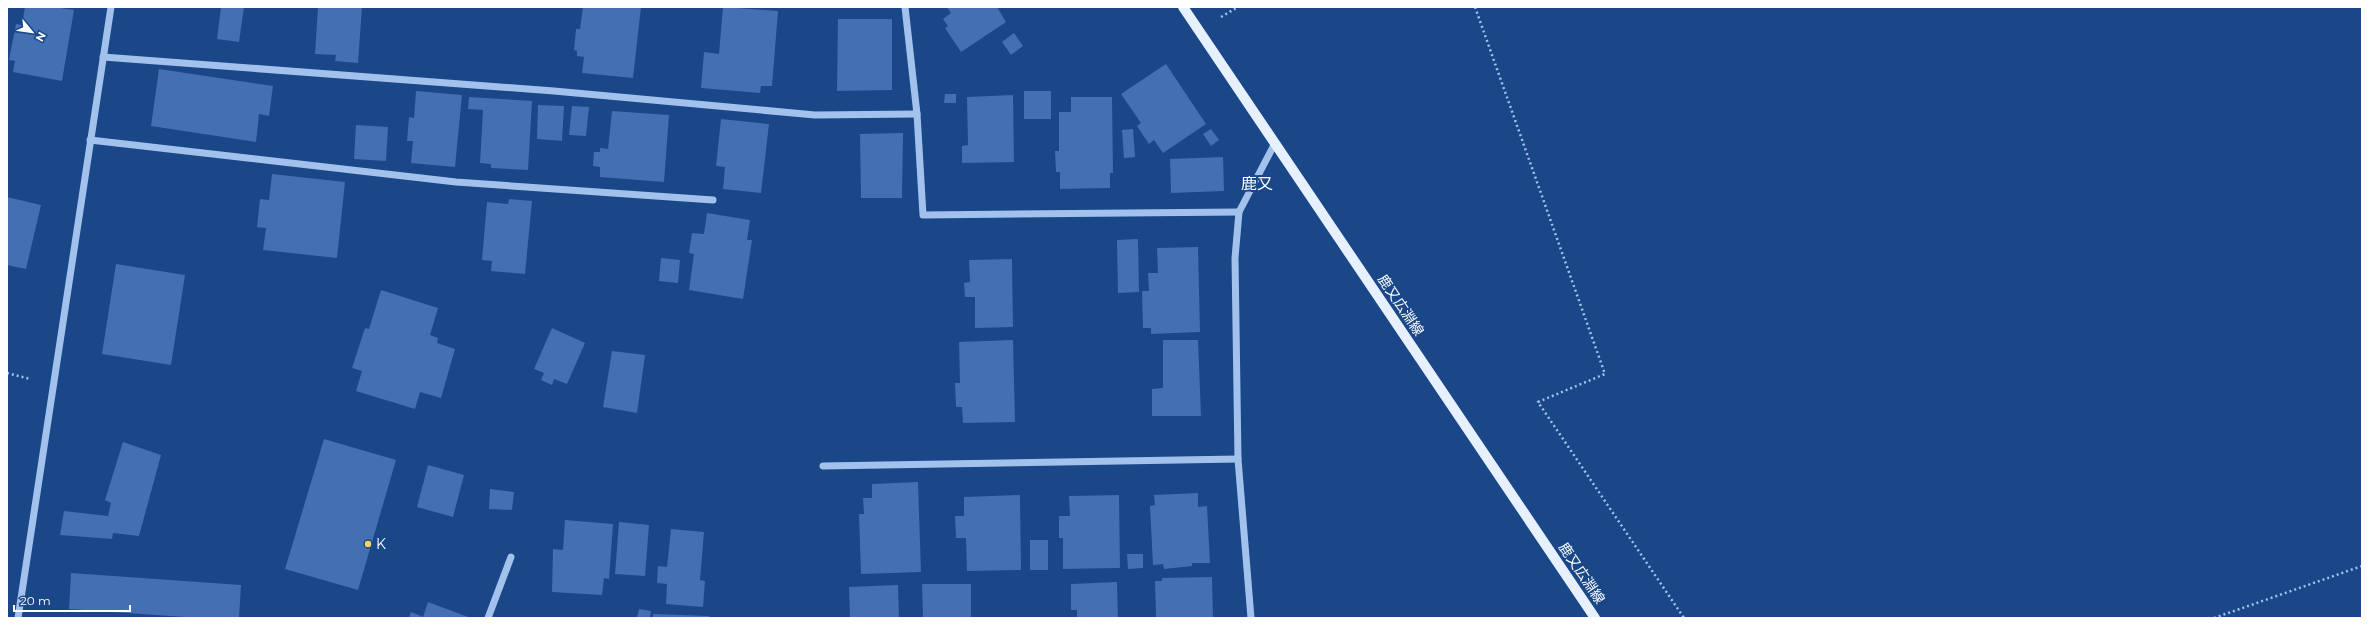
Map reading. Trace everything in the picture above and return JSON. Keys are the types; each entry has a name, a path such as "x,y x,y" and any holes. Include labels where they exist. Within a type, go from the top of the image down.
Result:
{"main road":[{"name":"鹿又広淵線","path":"1183,7 1595,618"}],"street":[{"path":"18,618 110,7"},
{"path":"905,7 917,114 923,215 1239,212"},
{"path":"103,57 554,91 815,115 917,114"},
{"path":"90,140 456,182 713,200"},
{"path":"1251,618 1238,459 1235,258 1239,212 1275,143"},
{"path":"823,466 1238,459"},
{"path":"488,618 511,557"}],"path":[{"path":"1475,7 1605,374 1538,402 1684,618"},
{"path":"2214,618 2362,566"}],"building":[{"path":"25,7 54,7 74,10 62,81 13,72 15,61 9,60 16,24 22,25"},
{"path":"221,7 244,7 239,42 217,39"},
{"path":"318,7 362,7 358,63 335,61 336,55 315,54"},
{"path":"583,7 641,7 633,78 582,73 584,57 577,56 577,51 574,50 576,29 580,29"},
{"path":"723,7 778,11 772,86 761,86 760,93 701,88 704,52 719,54"},
{"path":"947,7 997,7 1006,22 961,52 945,28 948,26 943,19 951,13"},
{"path":"838,19 892,19 892,90 837,91"},
{"path":"1014,33 1023,46 1011,55 1002,42"},
{"path":"1166,64 1206,124 1163,153 1154,140 1149,144 1137,126 1141,123 1121,94"},
{"path":"159,69 273,86 269,116 259,114 256,142 151,126"},
{"path":"416,91 462,95 455,167 411,163 413,141 407,141 409,117 414,118"},
{"path":"1024,91 1051,91 1051,119 1024,119"},
{"path":"945,94 956,94 956,103 944,103"},
{"path":"1013,95 1014,162 962,163 962,146 968,145 967,97"},
{"path":"469,97 532,101 528,170 491,168 491,164 480,163 483,110 468,109"},
{"path":"1071,97 1112,97 1113,173 1110,173 1110,188 1060,189 1060,172 1056,172 1055,151 1059,151 1059,112 1071,112"},
{"path":"538,105 564,106 562,141 537,139"},
{"path":"572,106 589,107 586,136 569,135"},
{"path":"612,111 669,115 664,182 600,177 600,167 593,166 594,152 600,152 600,148 608,149"},
{"path":"721,119 769,124 761,193 723,189 725,167 716,166"},
{"path":"356,125 388,127 386,161 354,159"},
{"path":"1133,129 1135,157 1124,158 1122,130"},
{"path":"1211,129 1219,140 1211,146 1203,134"},
{"path":"903,133 902,198 861,198 860,134"},
{"path":"1223,157 1224,191 1171,193 1170,159"},
{"path":"272,174 345,182 337,258 263,250 266,228 257,227 260,199 269,200"},
{"path":"7,197 41,205 26,269 7,265"},
{"path":"509,199 532,201 525,274 491,271 492,261 482,260 487,202 508,204"},
{"path":"707,213 750,220 747,240 752,240 743,299 689,290 694,254 689,253 692,233 704,234"},
{"path":"1138,239 1139,292 1118,293 1117,240"},
{"path":"1198,247 1200,332 1151,334 1151,328 1143,328 1142,291 1149,291 1148,273 1158,273 1157,248"},
{"path":"661,258 680,260 678,283 659,281"},
{"path":"1012,259 1013,327 975,328 975,297 965,297 964,283 970,282 969,260"},
{"path":"116,264 185,275 171,365 102,354"},
{"path":"381,290 438,308 430,335 438,338 437,343 455,349 441,398 420,392 415,409 356,391 362,371 352,368 365,328 369,329"},
{"path":"552,328 585,343 567,384 554,379 552,385 541,380 544,373 534,369"},
{"path":"1013,340 1015,422 963,423 962,407 956,407 955,383 960,383 959,342"},
{"path":"1163,340 1198,340 1201,416 1152,416 1152,389 1163,388"},
{"path":"612,351 645,355 637,413 603,407"},
{"path":"324,439 396,460 358,590 285,569"},
{"path":"123,442 161,455 139,536 113,533 112,539 60,535 64,511 108,516 111,503 105,500"},
{"path":"428,465 464,475 453,517 417,507"},
{"path":"918,482 921,572 861,574 859,514 864,514 863,498 872,498 872,484"},
{"path":"490,489 514,492 512,510 489,509"},
{"path":"1198,493 1198,507 1207,506 1210,563 1192,563 1192,566 1164,569 1163,564 1153,565 1150,506 1155,505 1154,495"},
{"path":"1020,495 1021,570 967,571 966,538 956,538 955,516 964,516 964,497"},
{"path":"1119,495 1120,568 1063,569 1063,538 1059,538 1059,516 1070,516 1069,496"},
{"path":"565,520 613,524 609,579 604,578 602,595 552,592 553,549 563,550"},
{"path":"619,522 649,525 645,576 615,574"},
{"path":"671,529 704,532 700,580 705,581 703,607 666,604 667,584 657,583 658,566 667,567"},
{"path":"1030,540 1048,540 1048,570 1030,570"},
{"path":"1127,554 1143,554 1143,568 1128,569"},
{"path":"71,573 241,585 239,618 200,618 69,609"},
{"path":"1212,577 1213,618 1156,618 1155,581 1162,581 1162,578"},
{"path":"1117,582 1118,618 1077,618 1077,610 1071,610 1071,584"},
{"path":"922,584 971,584 971,618 923,618"},
{"path":"898,585 899,618 850,618 849,587"},
{"path":"428,602 471,618 409,618 411,612 423,617"},
{"path":"639,609 651,611 650,618 637,618"},
{"path":"653,614 709,616 709,618 653,618"}],"place":[{"name":"K","path":"368,544"}],"district":[{"name":"鹿又","path":"1257,183"}]}
